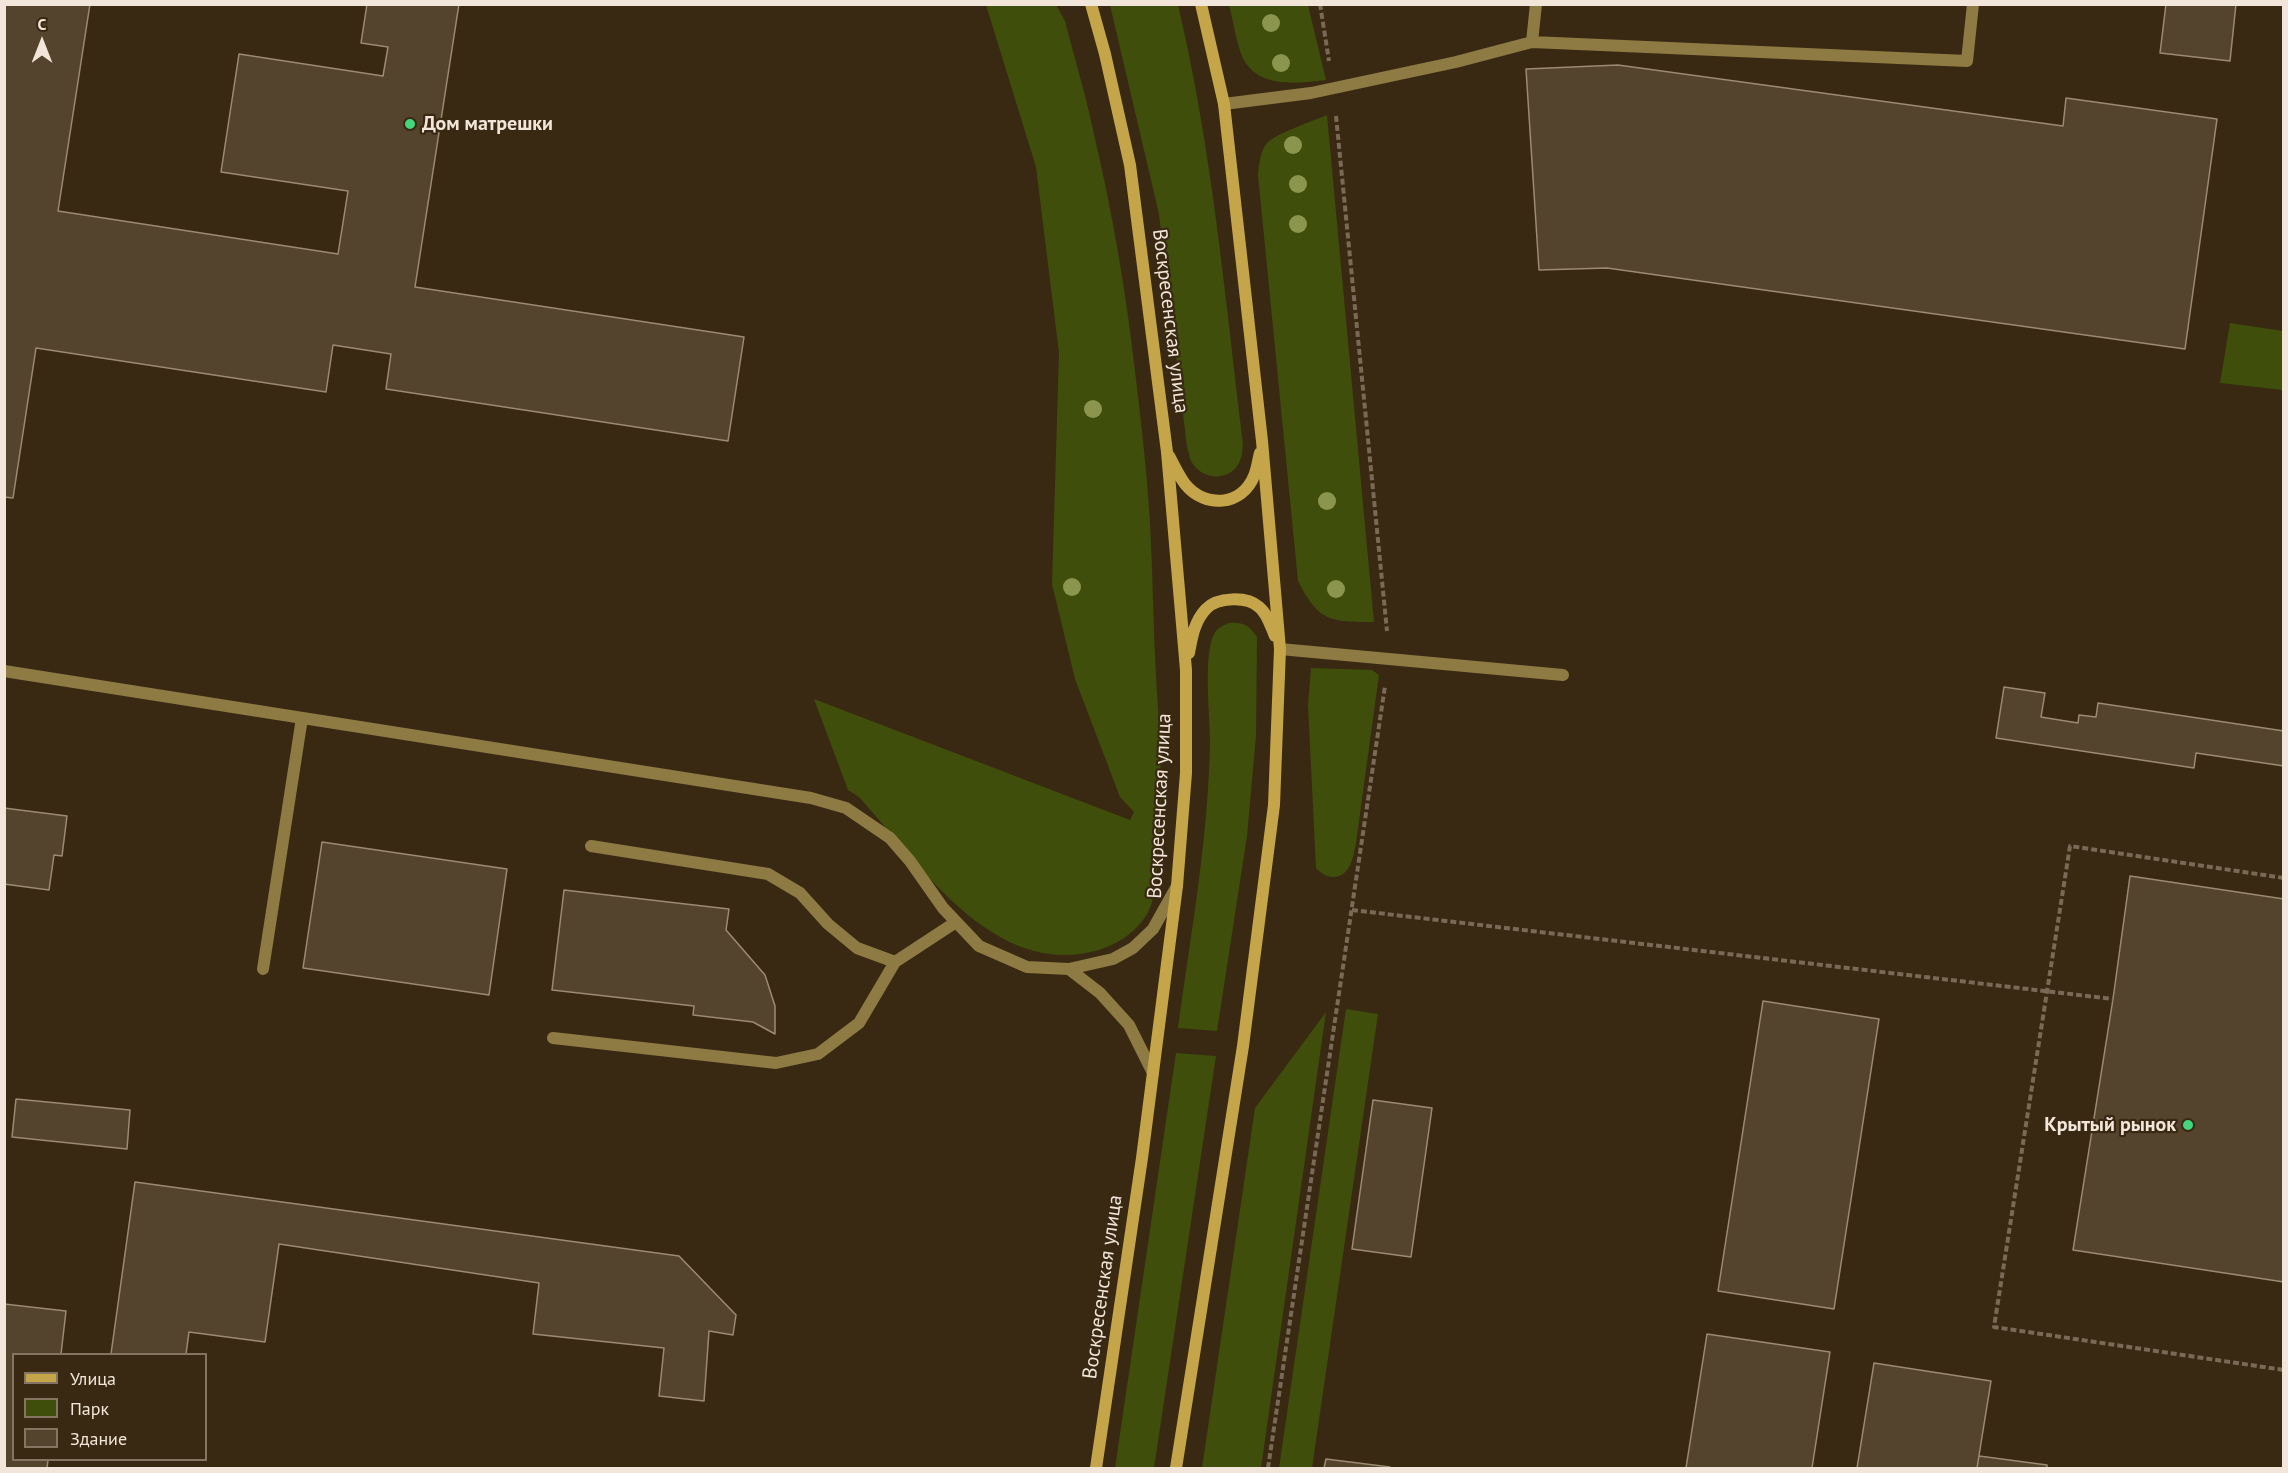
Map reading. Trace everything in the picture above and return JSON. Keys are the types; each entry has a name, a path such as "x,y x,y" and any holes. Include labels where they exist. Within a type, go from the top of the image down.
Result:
{"main road":[{"name":"Воскресенская улица","path":"1091,4 1105,54 1130,165 1167,452 1186,670 1186,773 1177,886 1153,1073 1096,1468"},
{"path":"1176,1468 1243,1046 1274,805 1280,649 1262,441 1224,104 1201,4"},
{"path":"1167,452 1186,485 1206,499 1224,502 1240,494 1254,477 1262,441"},
{"path":"1186,670 1193,628 1207,608 1224,601 1243,599 1259,607 1270,624 1280,649"}],"lane":[{"path":"1532,42 1536,4"},
{"path":"1224,104 1333,88 1456,62 1532,42 1967,61 1973,4"},
{"path":"1280,649 1563,675"},
{"path":"4,671 799,796 846,808 890,838 956,922 979,946 1026,967 1069,969 1113,959 1133,948 1153,929 1177,886"},
{"path":"263,969 302,718"},
{"path":"591,846 768,874 800,892 828,924 857,948 895,962"},
{"path":"553,1038 776,1063 818,1054 859,1023 895,962 956,922"},
{"path":"1069,969 1100,993 1129,1026 1153,1073"}],"path":[{"path":"1268,1468 1389,659 1333,88 1320,4"},
{"path":"2283,878 2070,846 1994,1327 2283,1370"},
{"path":"1352,910 2113,999"}],"green space":[{"path":"986,5 1056,5 1065,21 1085,94 1108,196 1135,371 1149,504 1160,768 1160,837 1154,892 1149,910 1140,924 1119,941 1095,951 1058,955 1023,947 991,931 960,908 932,881 859,797 848,790 814,699 1130,820 1134,812 1120,797 1075,679 1052,584 1059,353 1036,167"},
{"path":"1110,5 1178,5 1209,168 1243,444 1242,456 1237,466 1225,475 1210,476 1202,473 1191,461 1187,447 1159,214"},
{"path":"1229,5 1308,5 1326,80 1292,83 1260,76 1244,60"},
{"path":"1327,115 1374,622 1336,620 1327,617 1313,605 1298,581 1258,175 1261,154 1267,143 1287,131"},
{"path":"2230,323 2283,331 2283,390 2220,383"},
{"path":"1229,623 1245,625 1257,637 1256,736 1247,836 1217,1031 1178,1028 1199,883 1206,811 1210,738 1208,665 1212,638 1217,630"},
{"path":"1311,668 1372,670 1379,675 1354,854 1344,874 1333,877 1316,868 1308,705"},
{"path":"1346,1009 1378,1014 1312,1468 1279,1468"},
{"path":"1326,1012 1261,1468 1202,1468 1255,1108"},
{"path":"1176,1053 1216,1056 1154,1468 1115,1468"}],"building":[{"path":"4,4 90,4 58,211 338,254 348,191 221,172 239,54 383,76 388,47 361,43 367,4 459,4 415,287 744,337 728,441 386,389 391,354 333,345 326,392 36,348 13,498 4,497"},
{"path":"2166,4 2236,4 2230,61 2160,53"},
{"path":"1618,65 2063,126 2066,98 2217,119 2185,349 1607,268 1539,270 1526,69"},
{"path":"2004,687 2045,693 2041,717 2078,723 2079,715 2096,717 2098,703 2284,731 2284,766 2196,753 2194,768 1996,738"},
{"path":"4,808 67,816 62,856 54,855 49,890 4,884"},
{"path":"322,842 507,869 489,995 303,968"},
{"name":"Крытый рынок","path":"2130,876 2284,899 2284,1282 2073,1250"},
{"path":"564,890 729,909 726,930 765,975 775,1006 775,1034 753,1022 693,1015 694,1006 552,990"},
{"path":"1763,1001 1879,1019 1834,1309 1718,1291"},
{"path":"16,1099 130,1110 127,1149 12,1137"},
{"path":"1373,1100 1432,1108 1411,1257 1352,1249"},
{"path":"135,1182 679,1256 736,1315 733,1335 709,1331 704,1401 659,1396 664,1348 533,1334 539,1283 279,1244 265,1342 189,1332 186,1353 111,1353"},
{"path":"4,1304 66,1311 61,1353 12,1353 12,1461 48,1461 47,1468 4,1468"},
{"path":"1707,1334 1830,1352 1812,1468 1686,1468"},
{"path":"1874,1363 1991,1381 1977,1468 1857,1468"},
{"path":"1979,1456 2047,1465 2047,1468 1977,1468"},
{"path":"1326,1459 1390,1467 1390,1468 1324,1468"}],"place":[{"name":"Дом матрешки","path":"410,124"},
{"name":"Крытый рынок","path":"2188,1125"}]}
